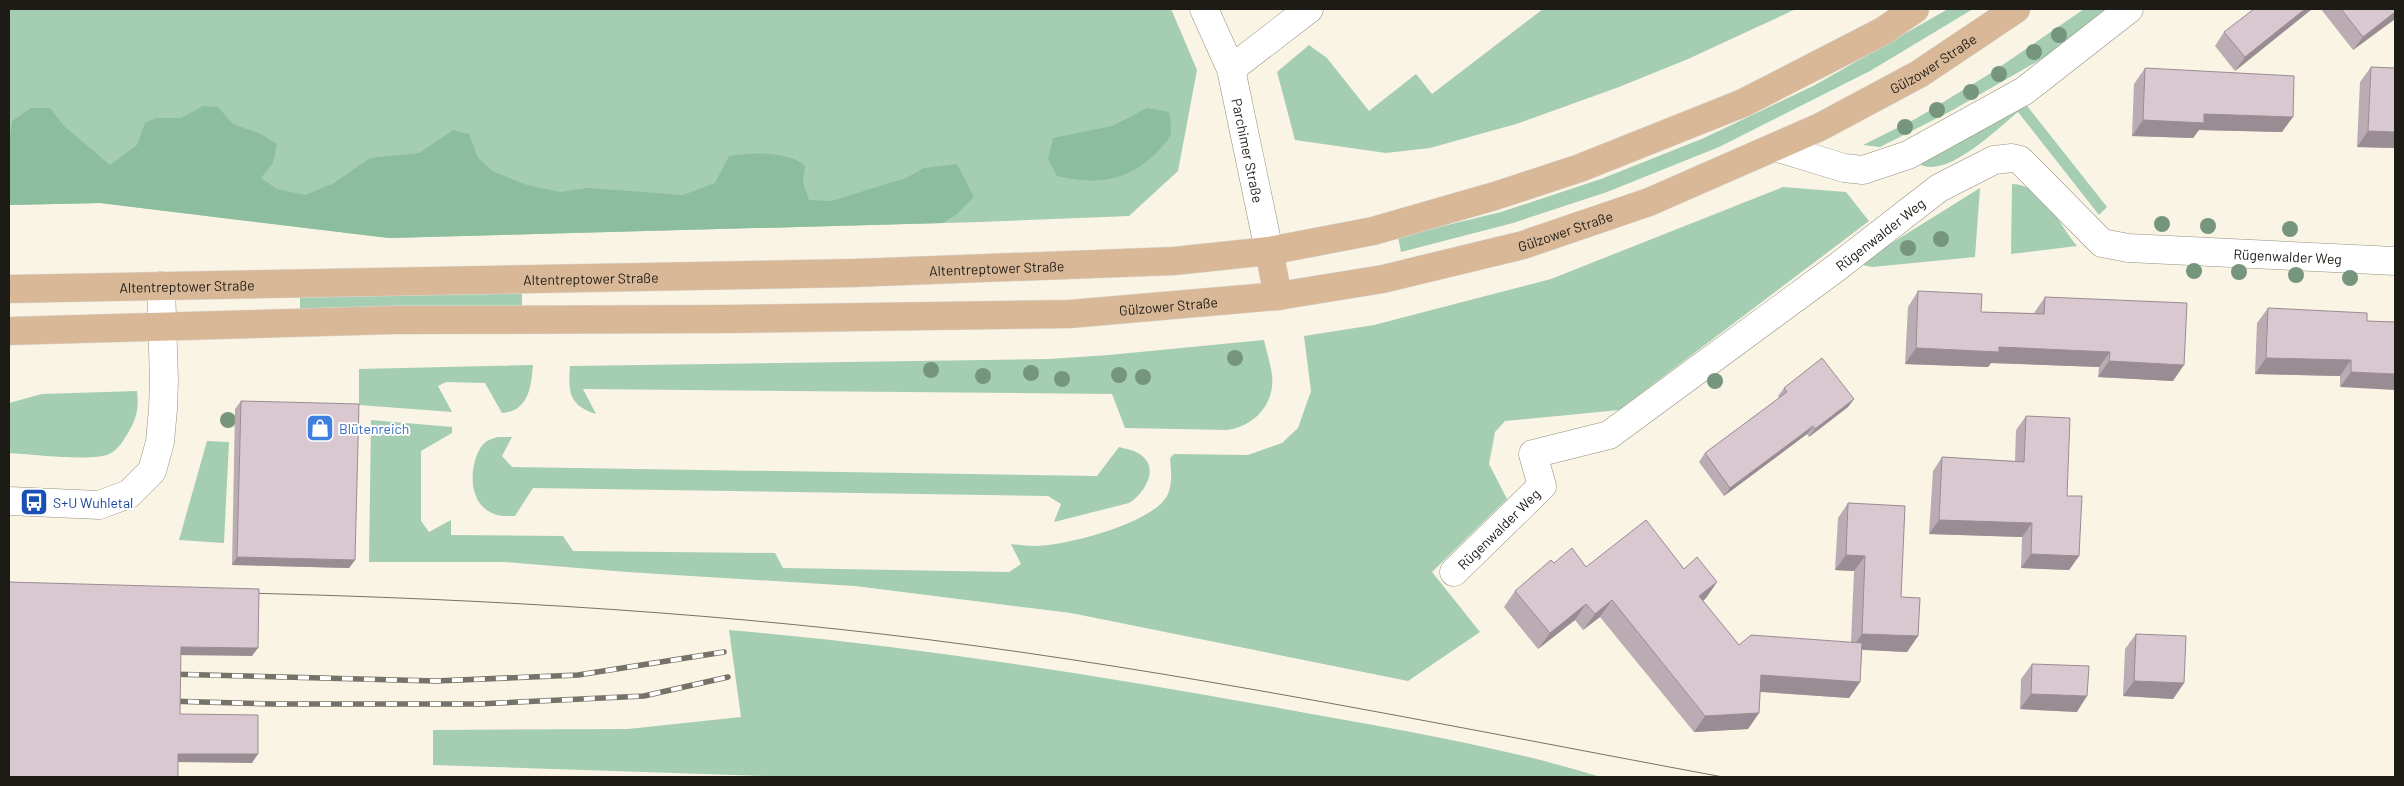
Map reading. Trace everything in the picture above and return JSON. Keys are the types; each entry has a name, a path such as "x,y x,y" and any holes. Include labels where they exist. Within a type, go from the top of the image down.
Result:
{"main road":[{"path":"1269,251 1373,231 1495,196 1580,168 1742,103 1883,31 1915,9"},
{"name":"Gülzower Straße","path":"162,327 395,320 725,319 1070,314 1278,296 1383,279 1523,244 1650,202 1820,126 1920,74 2016,9"},
{"name":"Altentreptower Straße","path":"9,289 854,273 1174,261 1269,251"},
{"name":"Parchimer Straße","path":"1269,251 1278,296"},
{"path":"9,331 162,327"}],"street":[{"name":"Parchimer Straße","path":"1204,9 1231,68 1269,251"},
{"path":"1231,68 1309,9"},
{"path":"1775,147 1844,168 1863,170 1908,155 2024,91 2129,9"},
{"name":"Rügenwalder Weg","path":"1454,572 1542,486 1533,454 1609,435 1836,268 1939,188 1994,160 2012,158 2020,160 2102,243 2128,248 2395,261"},
{"path":"9,501 99,504 129,494 152,471 160,442 163,409 161,286"}],"green space":[{"path":"9,9 1169,9 1172,11 1197,70 1178,171 1129,216 980,222 389,238 100,203 9,205"},
{"path":"1543,9 1796,9 1688,59 1619,87 1516,124 1430,148 1386,153 1295,140 1277,72 1309,45 1327,58 1369,111 1416,74 1432,94"},
{"path":"1948,9 1973,9 1870,71 1719,147 1607,192 1513,223 1401,252 1398,237 1501,212 1601,179 1704,138 1815,85"},
{"path":"2084,9 2109,9 2045,57 1951,111 1880,147 1863,145 1917,118 1991,73"},
{"path":"2020,97 2107,207 2099,215 2018,112 1985,140 1957,159 1943,165 1930,167 1919,164"},
{"path":"203,106 218,107 233,124 261,134 277,144 273,163 261,178 277,189 305,195 334,183 370,158 419,153 453,130 469,134 478,158 494,172 527,185 560,192 588,188 683,195 715,183 729,156 758,153 779,155 798,161 805,166 803,183 809,200 831,201 906,178 924,168 957,164 974,197 956,215 942,223 389,238 100,203 9,205 9,144 12,121 31,108 50,108 65,127 110,165 137,145 145,123 156,118 181,118"},
{"path":"1147,108 1169,112 1171,131 1165,143 1144,163 1133,171 1110,179 1084,180 1057,176 1048,159 1053,138 1112,126"},
{"path":"2012,184 2023,186 2041,198 2077,246 2011,254"},
{"path":"1783,187 1846,192 1869,221 1619,410 1505,421 1495,432 1489,464 1507,499 1432,572 1480,632 1408,681 1071,613 855,586 627,572 505,562 369,562 371,420 452,427 452,433 421,451 421,521 429,532 451,520 451,535 563,536 573,551 775,553 783,568 1009,572 1021,564 1011,544 1048,545 1085,538 1126,524 1144,516 1158,506 1169,491 1171,477 1170,458 1174,454 1248,455 1282,443 1298,428 1311,391 1304,336 1374,325 1551,279"},
{"path":"1980,188 1975,257 1872,267 1858,264"},
{"path":"522,292 522,306 300,311 300,297"},
{"path":"1264,340 1272,375 1270,396 1257,416 1243,425 1227,430 1125,428 1112,394 583,389 596,414 575,402 569,384 570,366 1049,359"},
{"path":"533,365 527,397 518,408 511,411 502,413 485,383 446,382 438,386 452,412 359,405 359,369"},
{"path":"137,391 138,402 134,422 120,444 109,454 75,457 9,453 9,403 42,394"},
{"path":"498,437 512,437 502,456 512,467 1097,476 1119,447 1141,455 1147,461 1150,474 1140,494 1129,503 1054,522 1061,504 1048,496 533,488 515,516 503,516 495,514 482,506 477,499 473,483 478,451 487,441"},
{"path":"207,441 229,442 224,543 179,540"},
{"path":"729,630 936,653 1142,684 1481,746 1601,777 793,777 433,765 433,730 628,729 741,717"}],"building":[{"path":"2254,9 2305,9 2245,57 2224,32"},
{"path":"2341,9 2395,9 2395,12 2363,37"},
{"path":"2371,67 2395,68 2395,132 2368,131"},
{"path":"2145,68 2294,76 2293,117 2204,114 2204,123 2143,120"},
{"path":"1918,291 1982,294 1981,312 2044,314 2045,297 2187,303 2184,365 2109,361 2110,352 1999,347 1999,352 1916,348"},
{"path":"2268,308 2367,313 2367,321 2395,322 2395,374 2351,372 2351,360 2266,358"},
{"path":"1822,358 1854,399 1815,429 1813,426 1730,488 1705,453 1787,392 1784,388"},
{"path":"241,401 359,404 355,560 237,557"},
{"path":"2026,416 2070,418 2067,496 2082,496 2079,556 2031,554 2032,523 1939,520 1942,457 2024,462"},
{"path":"1848,503 1905,506 1901,597 1920,598 1918,636 1862,634 1865,556 1846,555"},
{"path":"1646,520 1684,569 1697,557 1717,582 1699,596 1739,645 1751,635 1862,643 1860,682 1761,675 1759,713 1705,716 1612,600 1595,614 1586,604 1550,633 1515,591 1551,560 1554,563 1572,548 1586,567"},
{"path":"9,582 259,589 258,648 181,647 180,714 258,715 258,754 178,754 178,777 9,777"},
{"path":"2136,634 2186,636 2184,683 2134,681"},
{"path":"2032,664 2089,666 2087,696 2031,694"}],"tram line":[{"path":"244,593 427,599 611,609 886,634 1071,660 1258,690 1723,777"}],"railway":[{"path":"166,674 436,681 578,675 724,652"},
{"path":"166,701 274,704 478,704 644,696 728,677"}],"place":[{"name":"Blütenreich","path":"320,428"},
{"name":"S+U Wuhletal","path":"34,502"}]}
